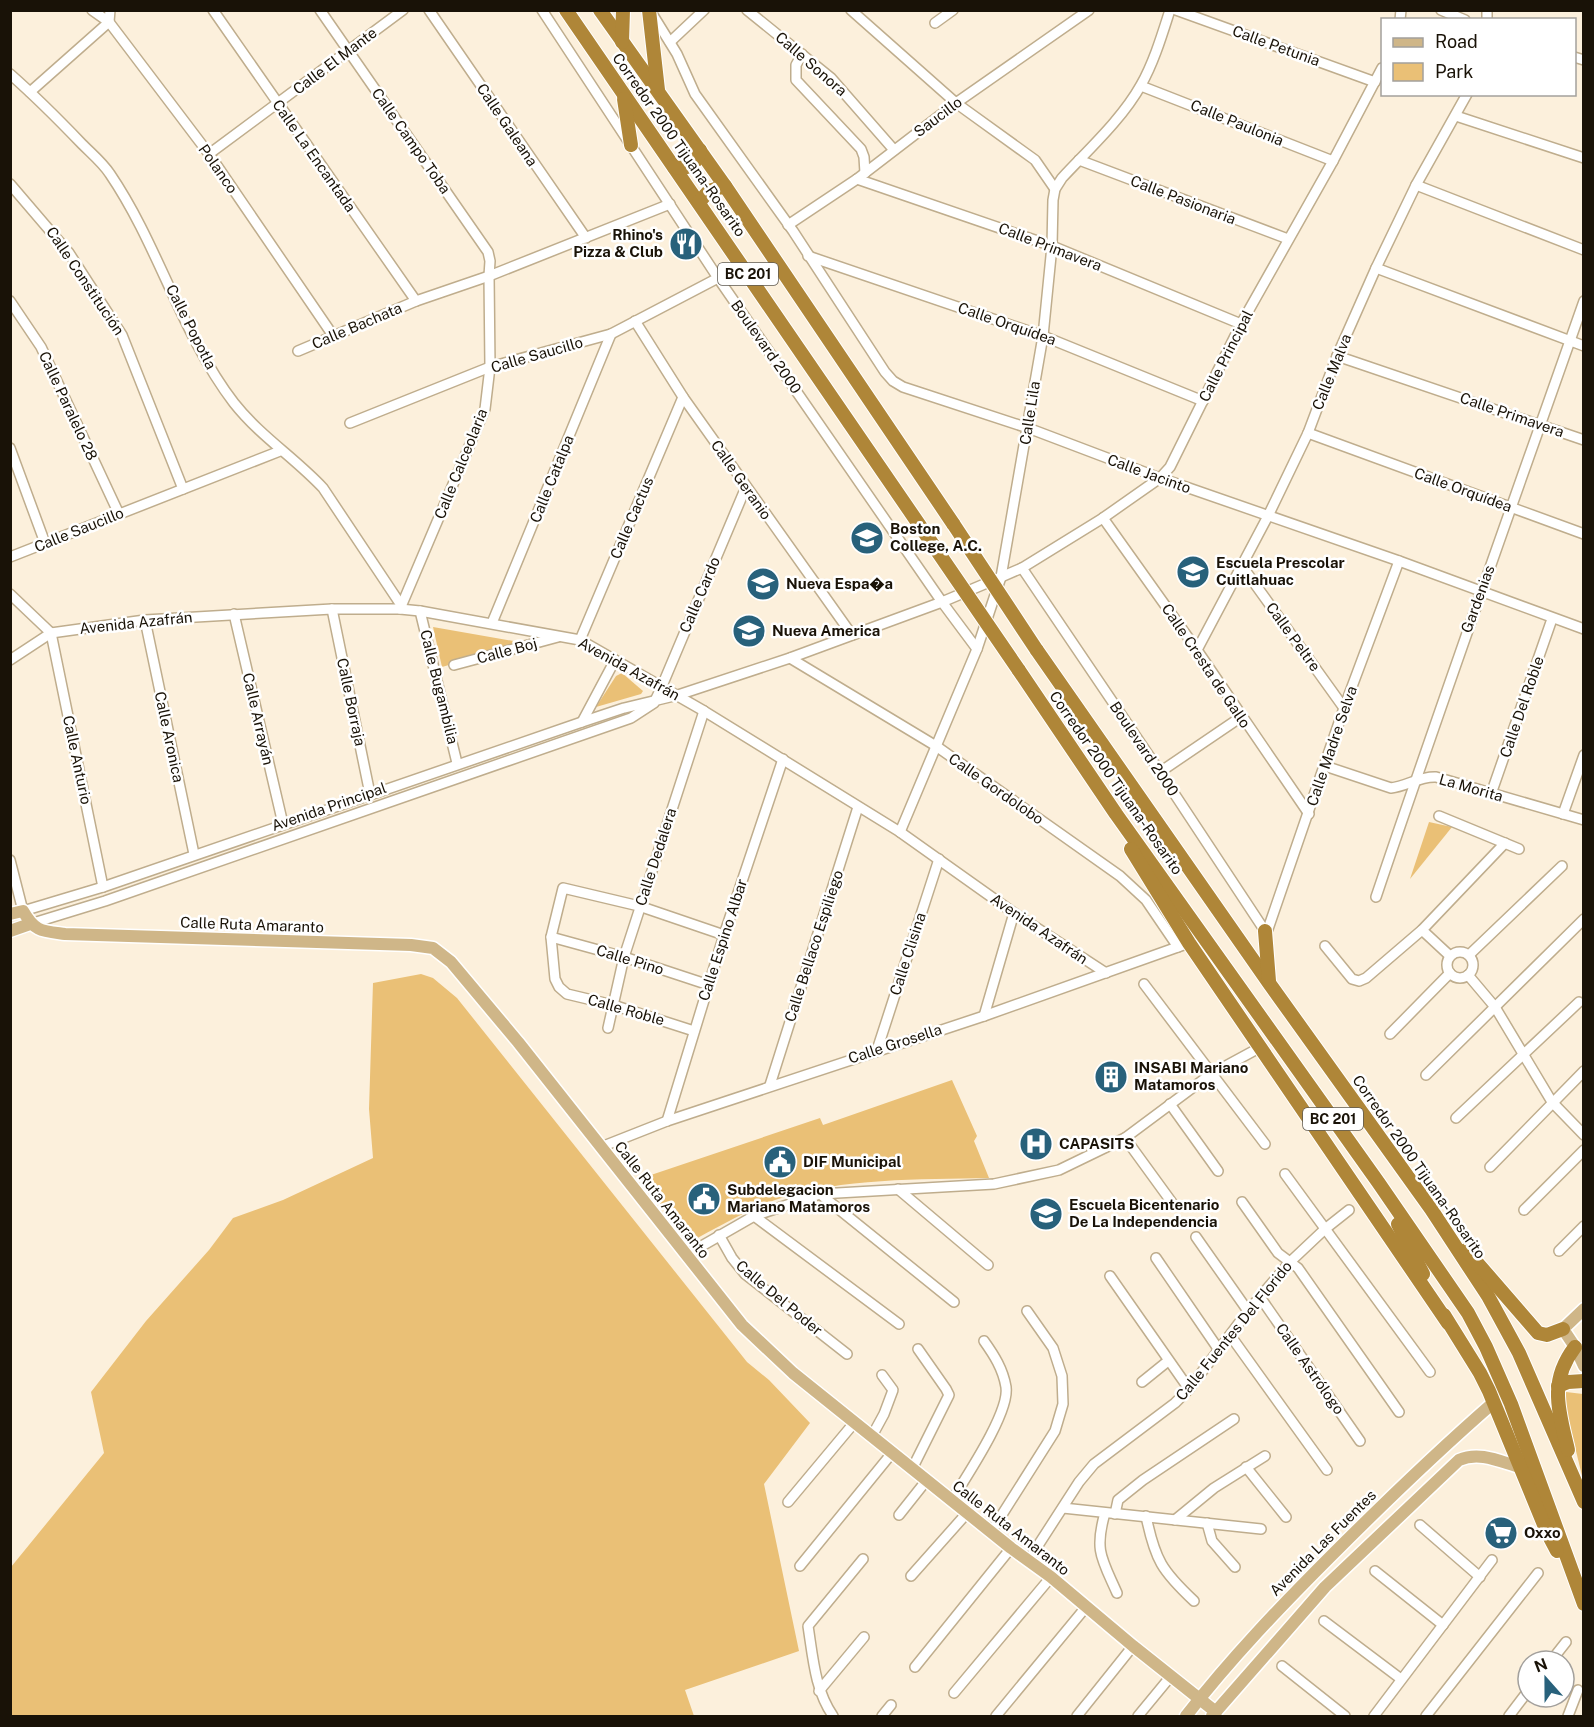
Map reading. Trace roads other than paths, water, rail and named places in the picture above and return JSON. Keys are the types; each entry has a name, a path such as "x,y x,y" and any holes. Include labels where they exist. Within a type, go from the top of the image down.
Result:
{"highway":[{"name":"Corredor 2000 Tijuana-Rosarito","path":"566,10 1116,814 1378,1182 1468,1313 1511,1404 1584,1604"},
{"name":"Corredor 2000 Tijuana-Rosarito","path":"600,10 725,186 1036,649 1423,1199 1488,1296 1519,1353 1584,1502"},
{"path":"622,42 623,10"},
{"path":"649,10 658,92"},
{"path":"623,94 631,145"},
{"path":"674,167 683,169 692,166 698,159 700,150"},
{"path":"699,202 710,190 725,186"},
{"path":"1116,814 1127,841 1184,945 1259,1048 1480,1373 1546,1532 1577,1587"},
{"path":"1265,931 1269,983"},
{"path":"1378,1182 1448,1323"},
{"path":"1423,1199 1532,1328 1538,1333 1547,1335 1563,1329"},
{"path":"1576,1485 1558,1407 1558,1386 1562,1365 1579,1343"},
{"path":"1558,1386 1568,1382 1584,1381"}],"main road":[{"path":"17,912 30,924"},
{"name":"Avenida Principal","path":"10,931 30,924"},
{"name":"Calle Ruta Amaranto","path":"30,924 44,931 65,934 411,945 433,948 452,962 742,1325 793,1373 1011,1548 1051,1577 1133,1646 1200,1698 1214,1714"},
{"path":"1584,1309 1563,1329 1579,1343 1584,1365"},
{"name":"Avenida Las Fuentes","path":"1186,1716 1246,1642 1448,1442 1493,1403"},
{"path":"1214,1714 1325,1587 1458,1460 1480,1456 1520,1467"}],"street":[{"name":"Polanco","path":"92,10 109,22 209,154 334,337"},
{"path":"30,92 109,22 110,10"},
{"name":"Calle La Encantada","path":"213,10 416,301"},
{"name":"Calle Campo Toba","path":"320,10 488,252 489,276"},
{"name":"Calle El Mante","path":"209,154 403,10"},
{"name":"Calle Galeana","path":"429,10 586,238"},
{"name":"Boulevard 2000","path":"542,10 718,278 976,649"},
{"name":"Calle Jacinto","path":"649,10 670,42 695,94 788,225 893,381 903,387 1028,428 1160,478 1399,561 1584,629"},
{"path":"670,42 704,10"},
{"name":"Calle Sonora","path":"747,10 844,91 894,150"},
{"path":"851,10 956,103 1035,160 1055,189 1141,86 1170,10"},
{"path":"935,23 953,10"},
{"name":"Saucillo","path":"788,225 861,176 956,103 1089,10"},
{"name":"Calle Petunia","path":"1176,10 1375,82"},
{"path":"1441,10 1460,18"},
{"path":"802,54 796,65 796,80 861,149 864,157 861,176"},
{"name":"Calle Principal","path":"1001,578 1022,568 1103,518 1160,478 1170,467 1241,324 1381,72"},
{"name":"Calle Popotla","path":"10,74 108,171 128,203 201,354 234,403 280,450 309,473 323,488 401,607"},
{"name":"Calle Paulonia","path":"1141,86 1333,161"},
{"name":"Calle Malva","path":"1197,650 1268,516 1308,433 1337,356 1416,185 1466,96"},
{"path":"1456,116 1584,158"},
{"name":"Calle Pasionaria","path":"1079,160 1288,239"},
{"name":"Calle Primavera","path":"861,176 1052,246 1241,324"},
{"name":"Calle Constitución","path":"10,184 69,253 122,335 183,489"},
{"path":"1416,185 1584,250"},
{"name":"Calle Lila","path":"900,832 976,649 1001,578 1043,336 1055,189"},
{"path":"416,301 489,276 670,204"},
{"name":"Calle Orquídea","path":"808,256 1043,336 1203,401"},
{"path":"1376,268 1584,345"},
{"name":"Calle Calceolaria","path":"401,607 485,409 490,367 489,276"},
{"name":"Calle Saucillo","path":"350,423 490,367 611,334 718,278"},
{"name":"Calle Paralelo 28","path":"10,301 41,347 119,514"},
{"name":"Calle Bachata","path":"298,351 416,301"},
{"name":"Gardenias","path":"1376,897 1480,592 1584,301"},
{"name":"Calle Geranio","path":"635,321 683,397 852,635"},
{"name":"Calle Catalpa","path":"492,624 611,334"},
{"name":"Calle Primavera","path":"1337,356 1584,440"},
{"name":"Calle Cactus","path":"580,640 683,397"},
{"name":"Calle Orquídea","path":"1308,433 1584,534"},
{"path":"10,448 45,543"},
{"name":"Calle Saucillo","path":"10,557 280,450"},
{"name":"Calle Cardo","path":"654,702 746,487"},
{"name":"Calle Cresta de Gallo","path":"1103,518 1197,650 1308,814"},
{"name":"Calle Madre Selva","path":"1265,931 1268,929 1344,708 1399,561"},
{"name":"Calle Peltre","path":"1242,566 1344,708"},
{"name":"Boulevard 2000","path":"1022,568 1265,931"},
{"name":"Avenida Principal","path":"17,912 103,886 457,763 624,708 678,695 790,658 1001,578"},
{"path":"10,594 51,633"},
{"name":"Avenida Azafrán","path":"10,660 51,633 145,620 332,609 401,607 580,640 678,695 900,832 1014,913 1106,973"},
{"name":"Calle Borraja","path":"332,609 370,794"},
{"name":"Calle Bugambilia","path":"420,611 457,763"},
{"name":"Calle Arrayán","path":"234,614 283,824"},
{"name":"Calle Del Roble","path":"1491,794 1552,619"},
{"name":"Calle Aronica","path":"145,620 194,854"},
{"name":"Calle Anturio","path":"51,633 103,886"},
{"name":"Calle Boj","path":"454,665 560,636"},
{"name":"Calle Gordolobo","path":"790,658 936,747 1135,887 1184,945"},
{"path":"582,722 615,660"},
{"name":"Avenida Principal","path":"30,924 116,897 621,722 654,702"},
{"name":"Calle Dedalera","path":"608,1028 624,957 639,906 704,711"},
{"path":"1160,772 1241,717"},
{"path":"1563,814 1584,756"},
{"name":"Calle Espino Albar","path":"667,1121 724,935 783,759"},
{"name":"La Morita","path":"1325,766 1391,788 1402,787 1428,777 1436,777 1584,820"},
{"name":"Calle Bellaco Espiliego","path":"770,1085 858,807"},
{"path":"1439,816 1519,849"},
{"path":"1326,946 1352,979 1359,981 1366,978 1422,930 1505,843"},
{"name":"Calle Clisina","path":"877,1050 939,859"},
{"path":"10,860 17,912"},
{"path":"1469,955 1562,866"},
{"path":"551,937 562,888 639,906 724,935"},
{"path":"984,1016 1014,913"},
{"path":"1426,1075 1584,919"},
{"path":"1422,930 1450,956"},
{"name":"Calle Pino","path":"551,937 624,957 709,985"},
{"name":"Calle Roble","path":"551,937 555,979 559,987 567,994 613,1005 694,1031"},
{"name":"Calle Grosella","path":"601,1147 770,1085 984,1016 1184,945"},
{"path":"1457,952 1469,955 1473,967 1468,975 1457,978 1450,973 1447,963 1450,956 1457,952"},
{"path":"1390,1034 1450,973"},
{"path":"1468,975 1495,1007 1552,1102 1584,1135"},
{"path":"1144,984 1265,1144"},
{"path":"1456,1118 1579,1002"},
{"path":"686,1255 754,1216 820,1194 994,1184 1059,1170 1125,1138 1211,1074 1259,1048"},
{"path":"1490,1167 1584,1071"},
{"path":"1170,1104 1218,1171"},
{"path":"1125,1138 1173,1204"},
{"path":"1524,1210 1584,1150"},
{"path":"1285,1174 1430,1372"},
{"path":"898,1189 988,1265"},
{"path":"820,1194 954,1302"},
{"path":"1242,1202 1278,1253 1298,1268 1399,1412"},
{"name":"Calle Fuentes Del Florido","path":"1028,1561 1078,1482 1094,1464 1124,1439 1175,1403 1189,1389 1248,1311 1290,1262 1349,1210"},
{"path":"754,1216 899,1324"},
{"path":"1559,1251 1584,1226"},
{"name":"Calle Del Poder","path":"719,1234 732,1258 746,1274 847,1354"},
{"path":"1196,1237 1248,1311"},
{"path":"1156,1258 1219,1350"},
{"path":"1110,1276 1189,1389"},
{"name":"Calle Astrólogo","path":"1260,1297 1360,1441"},
{"path":"991,1532 1054,1431 1063,1404 1062,1376 1053,1348 1027,1311"},
{"path":"1230,1335 1327,1470"},
{"path":"952,1500 996,1427 1006,1389 997,1358 984,1341"},
{"path":"912,1469 949,1395 918,1349"},
{"path":"1142,1382 1168,1361"},
{"path":"872,1436 893,1390 882,1375"},
{"path":"1117,1593 1102,1559 1098,1534 1118,1500 1143,1480 1234,1419"},
{"path":"788,1502 854,1423"},
{"path":"800,1566 892,1453"},
{"path":"1175,1520 1214,1488 1265,1456"},
{"path":"1246,1467 1286,1517"},
{"path":"899,1515 927,1481"},
{"path":"1063,1508 1261,1529"},
{"path":"911,1576 967,1513"},
{"path":"1146,1516 1150,1539 1164,1570 1194,1601"},
{"path":"1207,1523 1212,1541 1235,1567"},
{"path":"1420,1525 1480,1577"},
{"path":"915,1667 1011,1548"},
{"path":"833,1716 823,1702 819,1691 808,1626 863,1559"},
{"path":"1388,1716 1377,1713 1492,1560"},
{"path":"1375,1571 1443,1625"},
{"path":"1426,1716 1538,1573"},
{"path":"954,1693 1051,1577"},
{"path":"996,1716 1086,1607"},
{"path":"1324,1621 1401,1679"},
{"path":"819,1691 864,1637"},
{"path":"1560,1649 1566,1642"},
{"path":"1077,1716 1133,1646"},
{"path":"1282,1665 1346,1716"},
{"path":"1138,1716 1171,1676"},
{"path":"1568,1716 1578,1690"},
{"path":"882,1716 891,1705"}],"place":[{"name":"Rhino's Pizza & Club","path":"686,244"},
{"name":"Boston College, A.C.","path":"867,538"},
{"name":"Escuela Prescolar Cuitlahuac","path":"1193,572"},
{"name":"Nueva Espa�a","path":"763,584"},
{"name":"Nueva America","path":"749,631"},
{"name":"INSABI Mariano Matamoros","path":"1111,1077"},
{"name":"CAPASITS","path":"1036,1144"},
{"name":"DIF Municipal","path":"780,1162"},
{"name":"Subdelegacion Mariano Matamoros","path":"704,1199"},
{"name":"Escuela Bicentenario De La Independencia","path":"1046,1214"},
{"name":"Oxxo","path":"1501,1533"}]}
